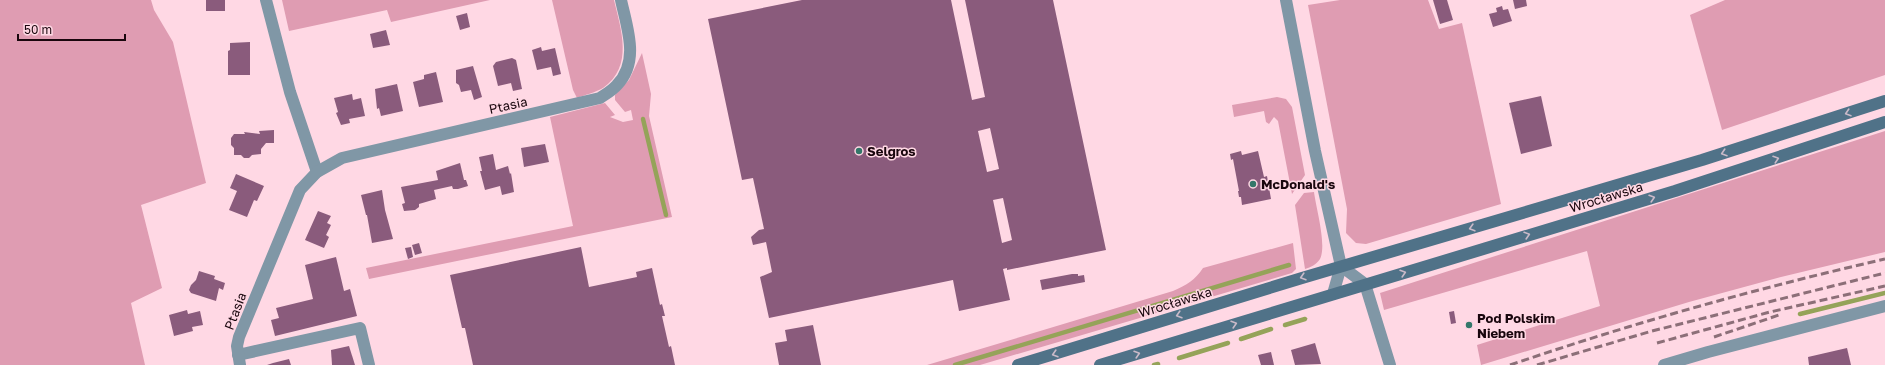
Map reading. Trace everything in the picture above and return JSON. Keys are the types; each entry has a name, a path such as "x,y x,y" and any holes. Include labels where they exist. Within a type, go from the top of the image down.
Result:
{"main road":[{"name":"Wrocławska","path":"1018,365 1341,266 1702,160 1885,101"},
{"name":"Wrocławska","path":"1100,365 1682,188 1885,122"}],"street":[{"path":"266,0 290,92 317,172"},
{"name":"Ptasia","path":"369,365 360,328 239,360 237,346 239,337 300,190 317,172 342,158 600,98 617,86 625,75 630,62 631,44 621,0"},
{"path":"1286,0 1315,150 1341,266 1333,294"},
{"path":"1341,266 1365,284 1390,365"},
{"path":"1664,365 1708,352 1885,306"}],"shaded area":[{"path":"0,0 151,0 154,10 173,42 206,183 141,205 162,288 131,303 145,365 0,365"},
{"path":"282,0 490,0 391,22 387,10 289,31"},
{"path":"552,0 614,0 622,35 622,58 619,69 613,79 603,88 577,98 573,90"},
{"path":"1340,0 1428,0 1439,29 1462,23 1501,204 1366,244 1356,243 1346,233 1347,209 1308,5"},
{"path":"1725,0 1885,0 1885,75 1722,130 1690,15"},
{"path":"642,53 651,94 649,116 672,217 369,279 366,268 573,226 550,117 605,103 615,115 610,117 623,122 633,120 631,110 625,112 615,100 615,95 629,80"},
{"path":"1277,97 1286,99 1292,107 1305,175 1292,194 1278,121 1274,117 1269,124 1266,122 1264,111 1234,117 1232,105"},
{"path":"1885,131 1885,252 1781,277 1689,302 1481,365 1477,345 1600,306 1587,251 1384,310 1380,293"},
{"path":"1314,192 1322,236 1322,253 1317,263 1305,269 1295,205 1304,193"},
{"path":"1293,243 1296,269 1292,273 980,365 927,365 1173,291 1190,282 1203,268"}],"building":[{"path":"206,0 225,0 225,11 206,11"},
{"name":"Selgros","path":"802,0 951,0 972,100 985,97 965,0 1053,0 1106,250 1007,270 1007,268 1003,269 1010,300 959,311 953,280 769,318 760,277 772,272 766,242 753,245 751,237 759,230 764,229 753,178 742,180 708,19","holes":["990,128 999,169 987,172 978,131","1003,198 1012,240 1002,243 993,200"]},
{"path":"1433,0 1447,0 1453,20 1440,24"},
{"path":"1513,0 1526,0 1527,6 1515,9"},
{"path":"1502,6 1503,10 1508,9 1512,21 1493,27 1489,14 1497,12 1496,8"},
{"path":"467,13 470,27 460,30 456,16"},
{"path":"386,30 390,45 373,48 370,34"},
{"path":"250,42 250,75 228,75 228,51 230,50 230,43"},
{"path":"541,47 542,51 555,48 561,74 553,76 551,67 537,70 532,50"},
{"path":"512,58 516,60 522,89 513,91 511,83 498,86 493,66 496,62"},
{"path":"473,66 482,97 474,100 471,90 461,92 459,85 456,83 456,70"},
{"path":"436,72 443,102 419,107 413,82 424,79 424,75"},
{"path":"397,84 403,111 381,116 379,108 377,109 375,89"},
{"path":"352,94 353,100 361,98 365,116 349,119 350,123 341,125 336,113 338,112 334,98"},
{"path":"1541,96 1552,146 1521,154 1509,103"},
{"path":"274,130 274,143 266,143 261,149 261,154 252,155 249,158 244,158 241,155 234,155 234,148 231,145 231,138 234,134 245,134 244,132 260,134 259,131"},
{"path":"545,144 549,162 524,167 521,148"},
{"name":"McDonald's","path":"1241,151 1242,155 1258,151 1264,177 1267,176 1271,199 1242,205 1241,197 1239,197 1233,159 1231,160 1230,154"},
{"path":"493,154 496,170 508,166 510,174 511,173 514,192 502,195 500,186 485,190 480,171 482,171 479,157"},
{"path":"460,163 464,180 466,180 468,186 453,189 452,186 434,190 436,199 419,204 419,207 415,210 404,211 402,204 405,203 401,187 438,180 436,171"},
{"path":"236,174 264,186 257,201 254,200 247,217 229,210 237,191 230,188"},
{"path":"382,190 385,210 393,239 372,243 367,215 361,195"},
{"path":"318,211 331,216 327,223 331,225 326,235 329,237 324,248 305,240"},
{"path":"419,243 422,253 415,255 412,245"},
{"path":"411,247 413,257 408,259 405,248"},
{"path":"581,247 589,287 637,277 636,272 652,268 660,305 662,304 665,316 662,316 669,347 671,346 675,365 473,365 465,328 462,328 450,275"},
{"path":"336,257 344,291 350,289 357,316 275,336 271,320 279,318 276,308 313,299 305,265"},
{"path":"199,271 215,276 214,279 225,283 223,290 219,288 216,301 191,293 189,290 191,285 196,280"},
{"path":"1078,274 1078,276 1084,275 1085,282 1042,290 1040,280"},
{"path":"187,310 188,314 200,311 203,325 192,327 193,331 174,336 169,315"},
{"path":"1454,311 1456,323 1451,324 1449,312"},
{"path":"813,325 821,365 779,365 775,343 787,341 785,330"},
{"path":"1315,343 1321,364 1295,365 1291,350"},
{"path":"349,346 355,365 332,365 331,350"},
{"path":"1847,348 1851,365 1809,365 1808,357"},
{"path":"1271,352 1274,365 1261,365 1258,355"},
{"path":"289,359 291,365 267,365 273,363"}],"waterway":[{"path":"643,119 666,215"},
{"path":"955,365 1289,265"},
{"path":"1800,314 1885,293"},
{"path":"1285,325 1305,319"},
{"path":"1241,339 1271,329"},
{"path":"1179,358 1228,343"},
{"path":"1154,365 1158,364"}],"railway":[{"path":"1510,365 1696,307 1885,259"},
{"path":"1537,365 1652,331 1885,273"},
{"path":"1657,343 1770,312 1885,286"},
{"path":"1714,337 1779,315"}],"place":[{"name":"Selgros","path":"859,151"},
{"name":"McDonald's","path":"1253,184"},
{"name":"Pod Polskim Niebem","path":"1469,325"}]}
